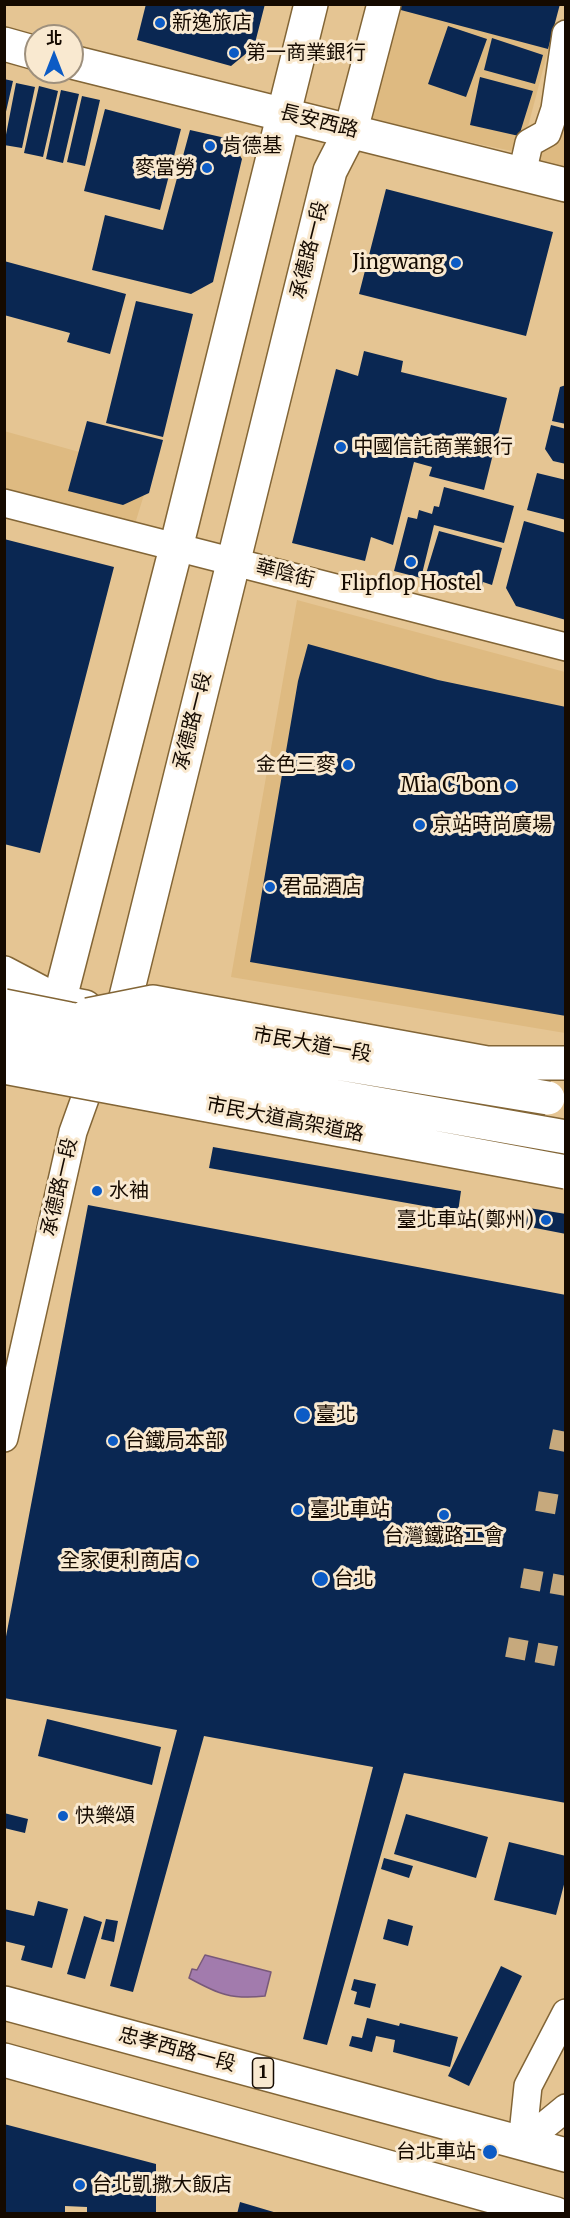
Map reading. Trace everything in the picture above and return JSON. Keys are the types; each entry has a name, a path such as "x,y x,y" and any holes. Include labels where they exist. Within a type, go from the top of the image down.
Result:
{"main road":[{"path":"47,1086 176,548 311,4"},
{"name":"承德路一段","path":"87,1093 122,1013 330,171 351,130 384,4"},
{"path":"4,44 24,50"},
{"name":"長安西路","path":"84,65 566,185"},
{"path":"4,973 64,1011 153,1002 487,1064 566,1063"},
{"path":"4,1006 64,1011 557,1094"},
{"name":"市民大道一段","path":"64,1011 122,1013 557,1094"},
{"path":"4,1038 566,1137"},
{"name":"市民大道高架道路","path":"4,1067 566,1172"},
{"path":"4,1079 566,1180"},
{"name":"忠孝西路一段","path":"4,2003 566,2155"},
{"path":"4,2060 487,2200 556,2214"},
{"name":"忠孝西路一段","path":"522,2144 566,2162"},
{"path":"487,2200 566,2209"}],"street":[{"path":"522,174 529,143 547,133 555,109 566,34"},
{"name":"華陰街","path":"4,503 566,647"},
{"name":"承德路一段","path":"4,1438 73,1132 87,1093"},
{"path":"522,2144 528,2086 566,2013"},
{"path":"522,2144 566,2108"}],"shaded area":[{"path":"385,5 560,5 521,153 357,118"},
{"path":"565,110 565,169 529,160"},
{"path":"4,431 151,472 134,527 5,493"},
{"name":"京站時尚廣場","path":"297,600 565,672 565,1033 231,977"},
{"path":"205,1955 271,1972 265,1996 243,1997 225,1994 189,1978 192,1969 197,1970"}],"building":[{"path":"146,4 265,4 254,47 231,66 137,40"},
{"path":"398,4 560,4 548,49 397,9"},
{"path":"448,26 487,39 466,97 428,84"},
{"path":"492,38 543,55 535,84 484,70"},
{"path":"480,77 533,91 519,136 470,125"},
{"path":"4,79 13,81 5,116 4,116"},
{"path":"16,83 35,87 22,148 4,145"},
{"path":"39,86 58,91 43,157 24,153"},
{"path":"61,90 79,94 63,163 46,159"},
{"path":"82,96 100,100 85,166 67,162"},
{"path":"105,109 181,129 160,210 84,191"},
{"path":"190,130 230,139 242,159 213,282 191,294 92,270 105,215 163,230"},
{"name":"Jingwang","path":"386,189 553,232 526,336 359,294"},
{"path":"4,261 126,294 110,354 67,342 70,333 4,315"},
{"path":"136,301 193,314 163,437 106,423"},
{"path":"364,351 403,361 401,372 507,398 484,490 429,476 432,467 414,462 393,545 371,537 365,561 292,543 336,369 358,376"},
{"path":"566,385 566,424 552,421 560,387"},
{"path":"87,421 163,440 149,493 123,505 68,491"},
{"path":"551,425 566,429 566,464 553,461 545,449"},
{"path":"537,473 566,480 566,520 527,510"},
{"path":"444,487 514,506 504,543 434,525 421,578 394,571 408,517 417,519 419,510 432,514 434,506 439,507"},
{"path":"524,521 566,533 566,620 516,606 506,588"},
{"path":"439,531 502,548 492,585 483,582 481,589 467,586 467,588 425,577"},
{"path":"4,539 114,567 40,853 4,844"},
{"name":"京站時尚廣場","path":"308,644 438,680 566,707 566,1016 250,962 298,681"},
{"path":"213,1147 461,1191 458,1212 209,1168"},
{"name":"臺北車站","path":"88,1205 566,1295 566,1803 404,1773 327,2045 303,2039 373,1767 204,1736 133,1992 110,1986 177,1730 4,1698 4,1647"},
{"name":"臺北車站(鄭州)","path":"529,1208 566,1214 566,1234 525,1226"},
{"path":"47,1719 161,1747 152,1785 38,1756"},
{"path":"4,1813 28,1819 25,1833 4,1828"},
{"path":"406,1814 488,1837 476,1878 394,1854"},
{"path":"509,1842 566,1856 566,1877 556,1915 494,1900"},
{"path":"384,1858 413,1866 409,1878 381,1869"},
{"path":"38,1901 68,1909 52,1968 21,1960 25,1946 4,1941 4,1909 34,1916"},
{"path":"84,1916 102,1922 85,1979 67,1974"},
{"path":"106,1919 118,1921 114,1942 101,1939"},
{"path":"388,1919 413,1926 408,1946 383,1939"},
{"path":"501,1966 522,1976 469,2086 448,2076"},
{"path":"354,1979 376,1984 370,2008 354,2004 357,1992 351,1990"},
{"path":"367,2018 399,2026 400,2023 458,2037 450,2067 393,2052 395,2040 376,2036 372,2052 349,2046 352,2036 362,2038"},
{"name":"台北凱撒大飯店","path":"4,2124 156,2164 156,2214 87,2214 87,2207 65,2206 65,2214 4,2214"},
{"path":"240,2202 277,2213 277,2214 237,2214"}],"tunnel":[{"path":"551,1439 566,1442"},
{"path":"537,1501 566,1506"},
{"path":"522,1578 566,1586"},
{"path":"507,1647 566,1658"}],"place":[{"name":"新逸旅店","path":"160,23"},
{"name":"第一商業銀行","path":"234,53"},
{"name":"肯德基","path":"210,146"},
{"name":"麥當勞","path":"207,168"},
{"name":"Jingwang","path":"456,263"},
{"name":"中國信託商業銀行","path":"341,447"},
{"name":"Flipflop Hostel","path":"411,562"},
{"name":"金色三麥","path":"348,765"},
{"name":"Mia C'bon","path":"511,786"},
{"name":"京站時尚廣場","path":"420,825"},
{"name":"君品酒店","path":"270,887"},
{"name":"水袖","path":"97,1191"},
{"name":"臺北車站(鄭州)","path":"546,1220"},
{"name":"臺北","path":"303,1415"},
{"name":"台鐵局本部","path":"113,1441"},
{"name":"臺北車站","path":"298,1510"},
{"name":"台灣鐵路工會","path":"444,1515"},
{"name":"全家便利商店","path":"192,1561"},
{"name":"台北","path":"321,1579"},
{"name":"快樂頌","path":"63,1816"},
{"name":"台北車站","path":"490,2152"},
{"name":"台北凱撒大飯店","path":"80,2185"}]}
